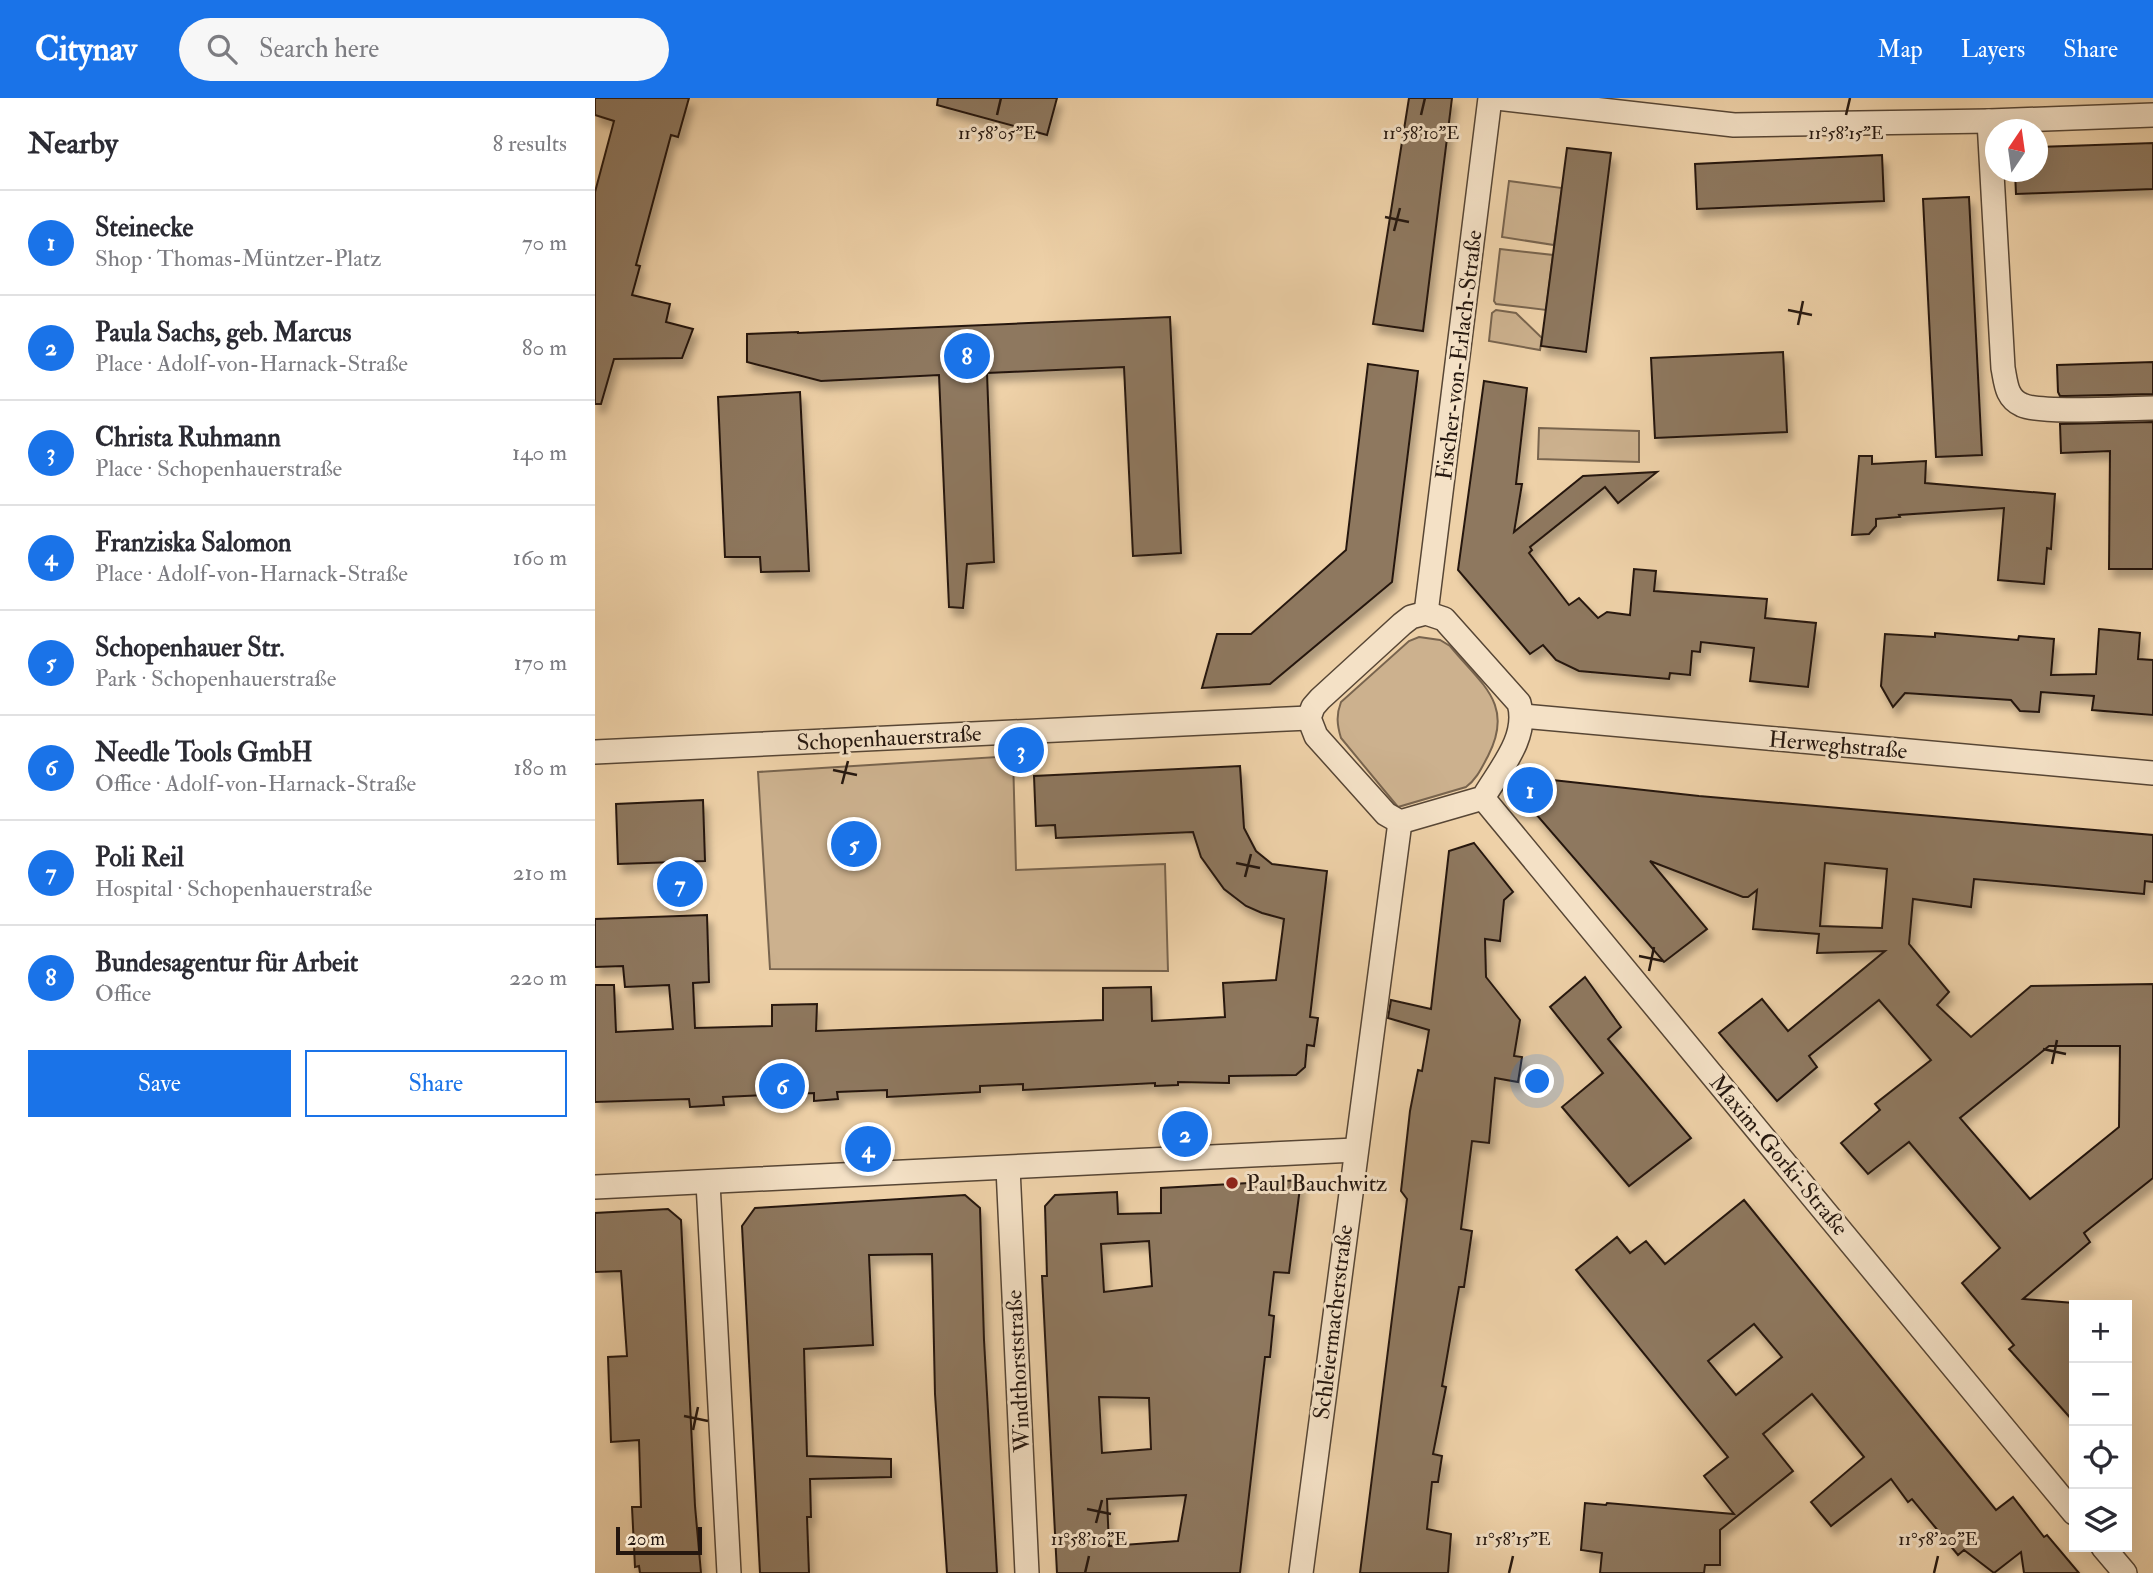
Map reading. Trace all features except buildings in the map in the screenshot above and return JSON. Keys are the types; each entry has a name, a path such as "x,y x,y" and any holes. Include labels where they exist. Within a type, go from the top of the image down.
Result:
{"street":[{"name":"Fischer-von-Erlach-Straße","path":"1426,613 1490,98"},
{"path":"1497,98 1734,125 1985,121"},
{"path":"2044,119 2153,115"},
{"path":"1992,182 2003,368 2007,392 2021,405 2041,409 2153,408"},
{"path":"1426,613 1444,620 1518,703 1523,716 1515,744 1483,797 1400,822 1386,814 1316,736 1309,718 1320,699 1392,634 1411,617 1426,613"},
{"name":"Herweghstraße","path":"1523,716 2153,773"},
{"name":"Schopenhauerstraße","path":"595,752 1309,718"},
{"name":"Maxim-Gorki-Straße","path":"1483,797 2069,1507"},
{"name":"Schleiermacherstraße","path":"1301,1573 1400,822"},
{"path":"595,1187 1355,1150"},
{"name":"Windthorststraße","path":"1008,1168 1027,1573"},
{"path":"708,1183 729,1573"},
{"path":"2107,1552 2125,1573"}],"shaded area":[{"path":"1509,181 1562,188 1554,245 1502,237"},
{"path":"1500,249 1553,255 1546,310 1496,304 1494,301"},
{"path":"1496,310 1516,313 1542,338 1540,350 1489,341 1492,313"},
{"path":"1539,428 1639,431 1639,462 1538,459"},
{"path":"1419,637 1440,640 1450,646 1491,696 1498,722 1488,756 1470,784 1398,807 1341,738 1338,716 1341,702 1409,641"},
{"path":"1013,756 1016,870 1165,864 1168,971 770,969 758,772"}],"place":[{"name":"Bundesagentur für Arbeit","path":"967,356"},
{"name":"Christa Ruhmann","path":"1021,750"},
{"name":"Steinecke","path":"1530,790"},
{"name":"Schopenhauer Str.","path":"854,844"},
{"name":"Poli Reil","path":"680,884"},
{"name":"Needle Tools GmbH","path":"782,1086"},
{"name":"Paula Sachs, geb. Marcus","path":"1185,1134"},
{"name":"Franziska Salomon","path":"868,1149"},
{"name":"Paul Bauchwitz","path":"1232,1183"}]}
